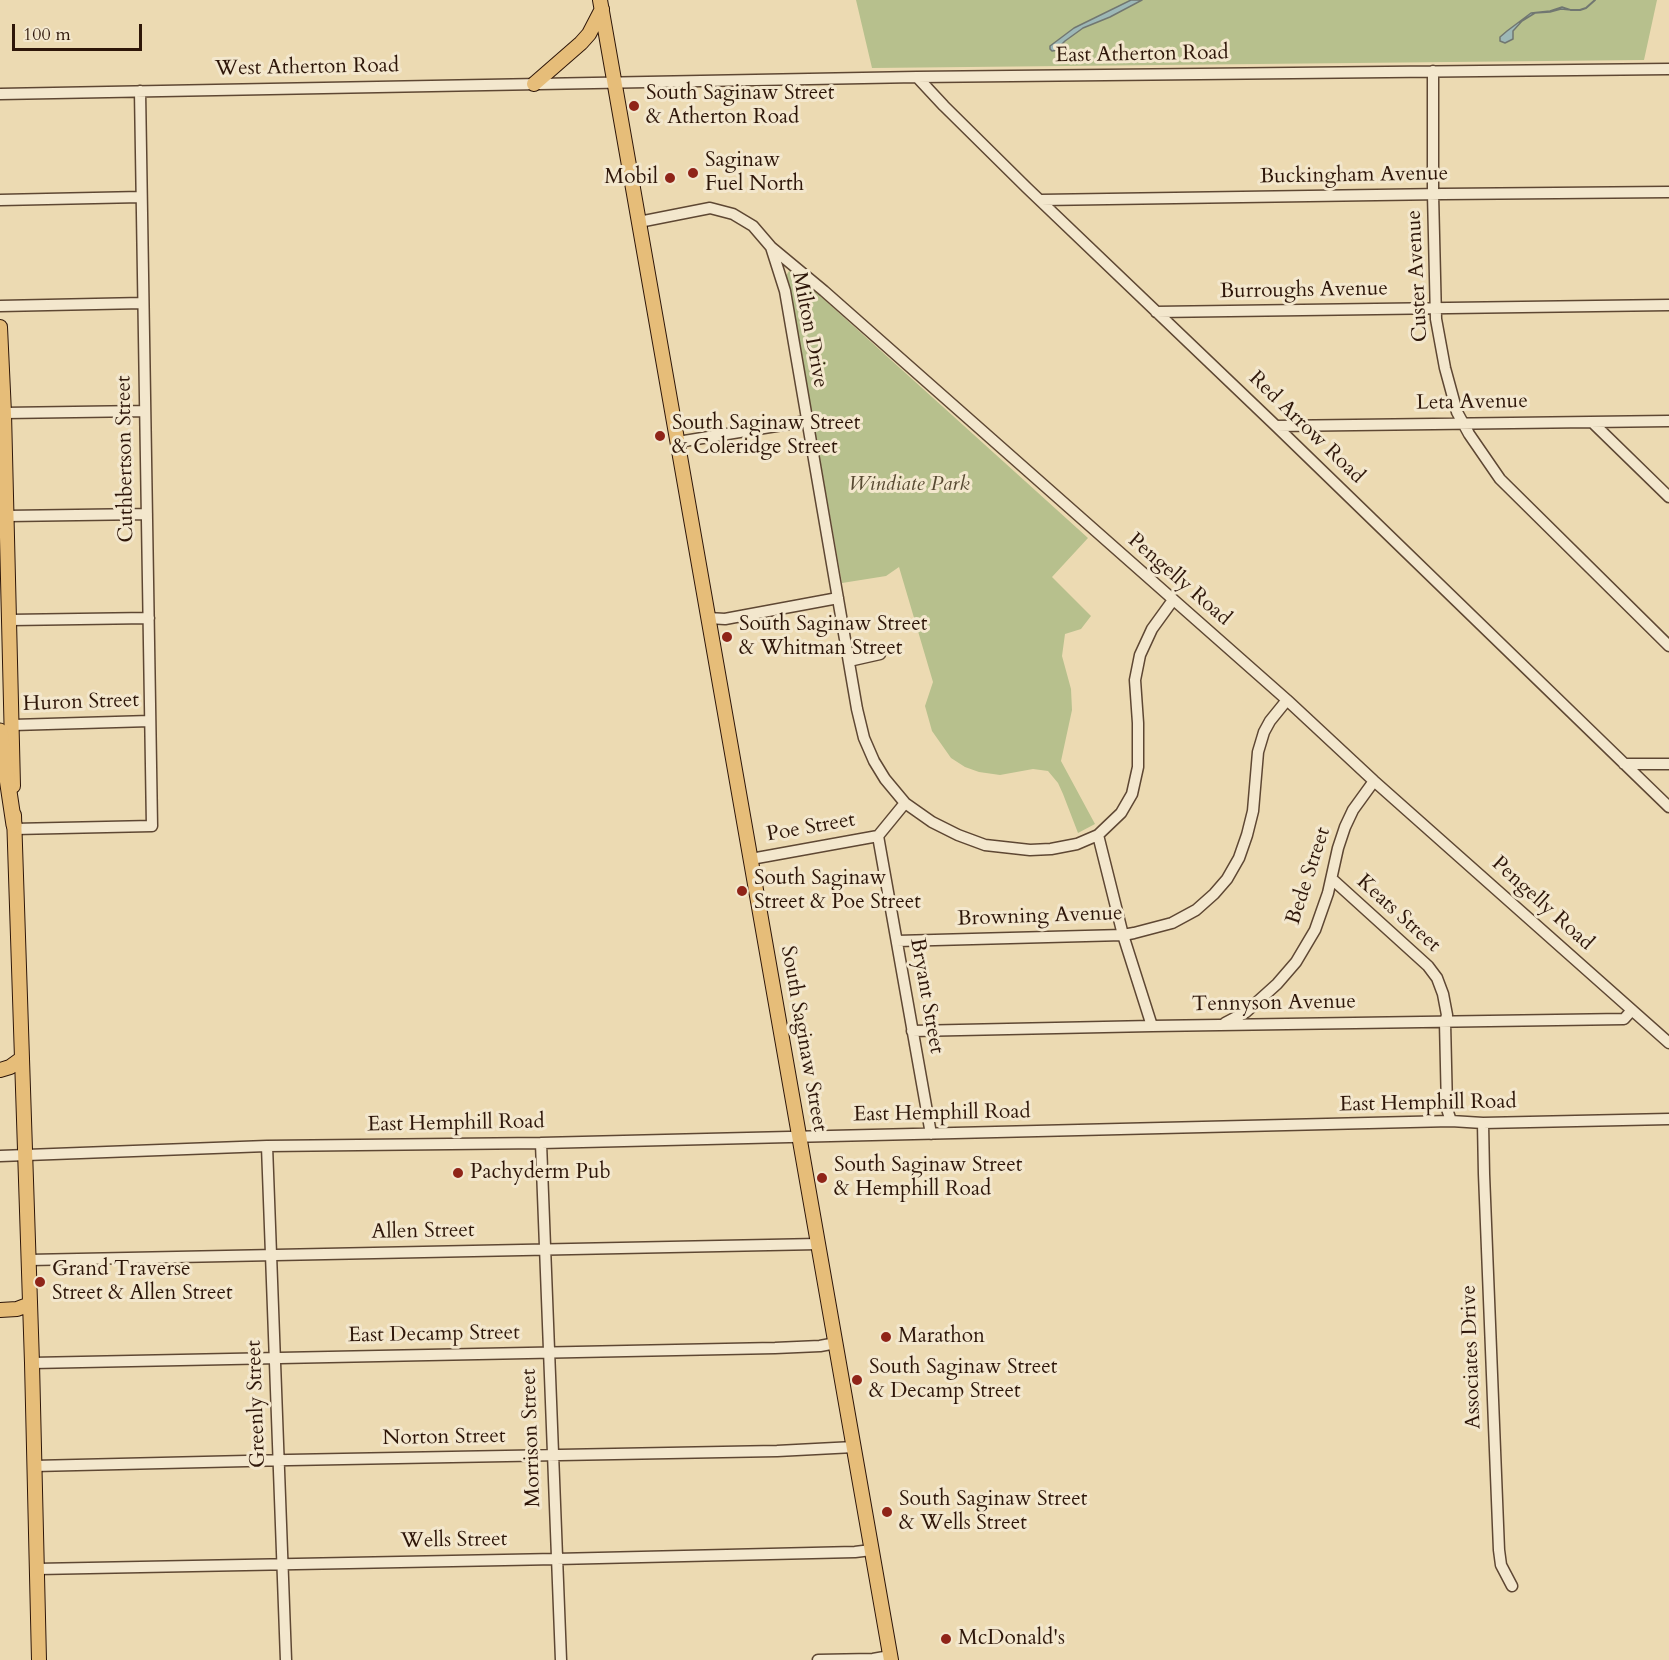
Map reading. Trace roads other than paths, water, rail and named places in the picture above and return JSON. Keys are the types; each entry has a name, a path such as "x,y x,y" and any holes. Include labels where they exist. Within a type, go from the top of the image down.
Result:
{"highway":[{"path":"6,728 14,827"}],"main road":[{"name":"South Saginaw Street","path":"601,5 890,1658"},
{"path":"534,84 589,34 601,5"},
{"path":"0,327 10,620 6,728"},
{"path":"14,827 32,1363 39,1660"},
{"path":"0,1070 10,1067 21,1059"},
{"path":"0,1310 17,1309 30,1304"}],"street":[{"name":"East Atherton Road","path":"615,83 1433,70 1669,69"},
{"name":"Custer Avenue","path":"1433,70 1436,309 1444,368 1457,412 1500,480 1669,646"},
{"name":"Red Arrow Road","path":"917,77 1156,312 1669,807"},
{"name":"West Atherton Road","path":"0,94 615,83"},
{"name":"Cuthbertson Street","path":"14,827 152,826 140,91"},
{"name":"Buckingham Avenue","path":"1041,200 1669,192"},
{"path":"0,200 141,197"},
{"name":"Pengelly Road","path":"639,222 710,208 733,213 753,226 771,247 824,291 1287,700 1374,781 1669,1042"},
{"name":"Milton Drive","path":"771,247 785,291 857,709 864,738 874,761 905,803 932,822 985,845 1030,850 1052,849 1077,844 1098,835 1120,813 1132,794 1138,766 1135,680 1140,654 1152,629 1173,600"},
{"path":"0,306 143,303"},
{"name":"Burroughs Avenue","path":"1156,312 1669,305"},
{"path":"4,413 145,411"},
{"path":"678,442 807,421"},
{"name":"Leta Avenue","path":"1276,426 1669,421"},
{"path":"1592,422 1669,497"},
{"path":"7,516 147,514"},
{"path":"708,618 725,619 838,598"},
{"path":"10,620 149,618"},
{"path":"849,661 880,654"},
{"name":"Browning Avenue","path":"897,941 1123,935 1172,923 1196,910 1227,879 1239,858 1254,811 1258,752 1264,732 1287,700"},
{"name":"Huron Street","path":"6,728 150,721"},
{"path":"1624,764 1669,764"},
{"name":"Bede Street","path":"1222,1025 1246,1012 1277,984 1296,962 1315,930 1332,879 1345,827 1353,810 1374,781"},
{"path":"878,836 905,803"},
{"path":"1098,835 1123,935 1152,1026"},
{"name":"Poe Street","path":"751,859 878,836"},
{"name":"Bryant Street","path":"878,836 931,1134"},
{"name":"Keats Street","path":"1332,879 1437,978 1447,1015 1445,1022 1448,1109 1451,1121"},
{"name":"Tennyson Avenue","path":"912,1031 1624,1019 1632,1010"},
{"name":"East Hemphill Road","path":"0,1156 267,1146 541,1143 1451,1121 1484,1123 1669,1119"},
{"name":"Associates Drive","path":"1484,1123 1499,1550 1501,1566 1512,1586"},
{"name":"Morrison Street","path":"541,1143 561,1660"},
{"name":"Greenly Street","path":"267,1146 286,1660"},
{"name":"Allen Street","path":"28,1260 818,1244"},
{"name":"East Decamp Street","path":"32,1363 775,1348 836,1343"},
{"name":"Norton Street","path":"34,1466 777,1451 854,1447"},
{"name":"Wells Street","path":"37,1569 556,1559 871,1550"},
{"path":"818,1660 890,1658"}],"water":[{"path":"1131,0 1142,0 1083,28 1065,41 1059,50 1050,49 1050,46 1074,28"},
{"path":"1562,7 1571,10 1561,9 1535,13 1522,21 1513,31 1513,39 1505,43 1500,41 1500,37 1531,13"}],"waterway":[{"path":"1571,10 1586,8 1595,0"}],"place":[{"name":"South Saginaw Street & Atherton Road","path":"634,106"},
{"name":"Saginaw Fuel North","path":"693,173"},
{"name":"Mobil","path":"670,178"},
{"name":"South Saginaw Street & Coleridge Street","path":"660,436"},
{"name":"South Saginaw Street & Whitman Street","path":"727,637"},
{"name":"South Saginaw Street & Poe Street","path":"742,891"},
{"name":"Pachyderm Pub","path":"458,1173"},
{"name":"South Saginaw Street & Hemphill Road","path":"822,1178"},
{"name":"Grand Traverse Street & Allen Street","path":"40,1282"},
{"name":"Marathon","path":"886,1337"},
{"name":"South Saginaw Street & Decamp Street","path":"857,1380"},
{"name":"South Saginaw Street & Wells Street","path":"887,1512"},
{"name":"McDonald's","path":"946,1639"}],"park label":[{"name":"Windiate Park","path":"909,485"}]}
